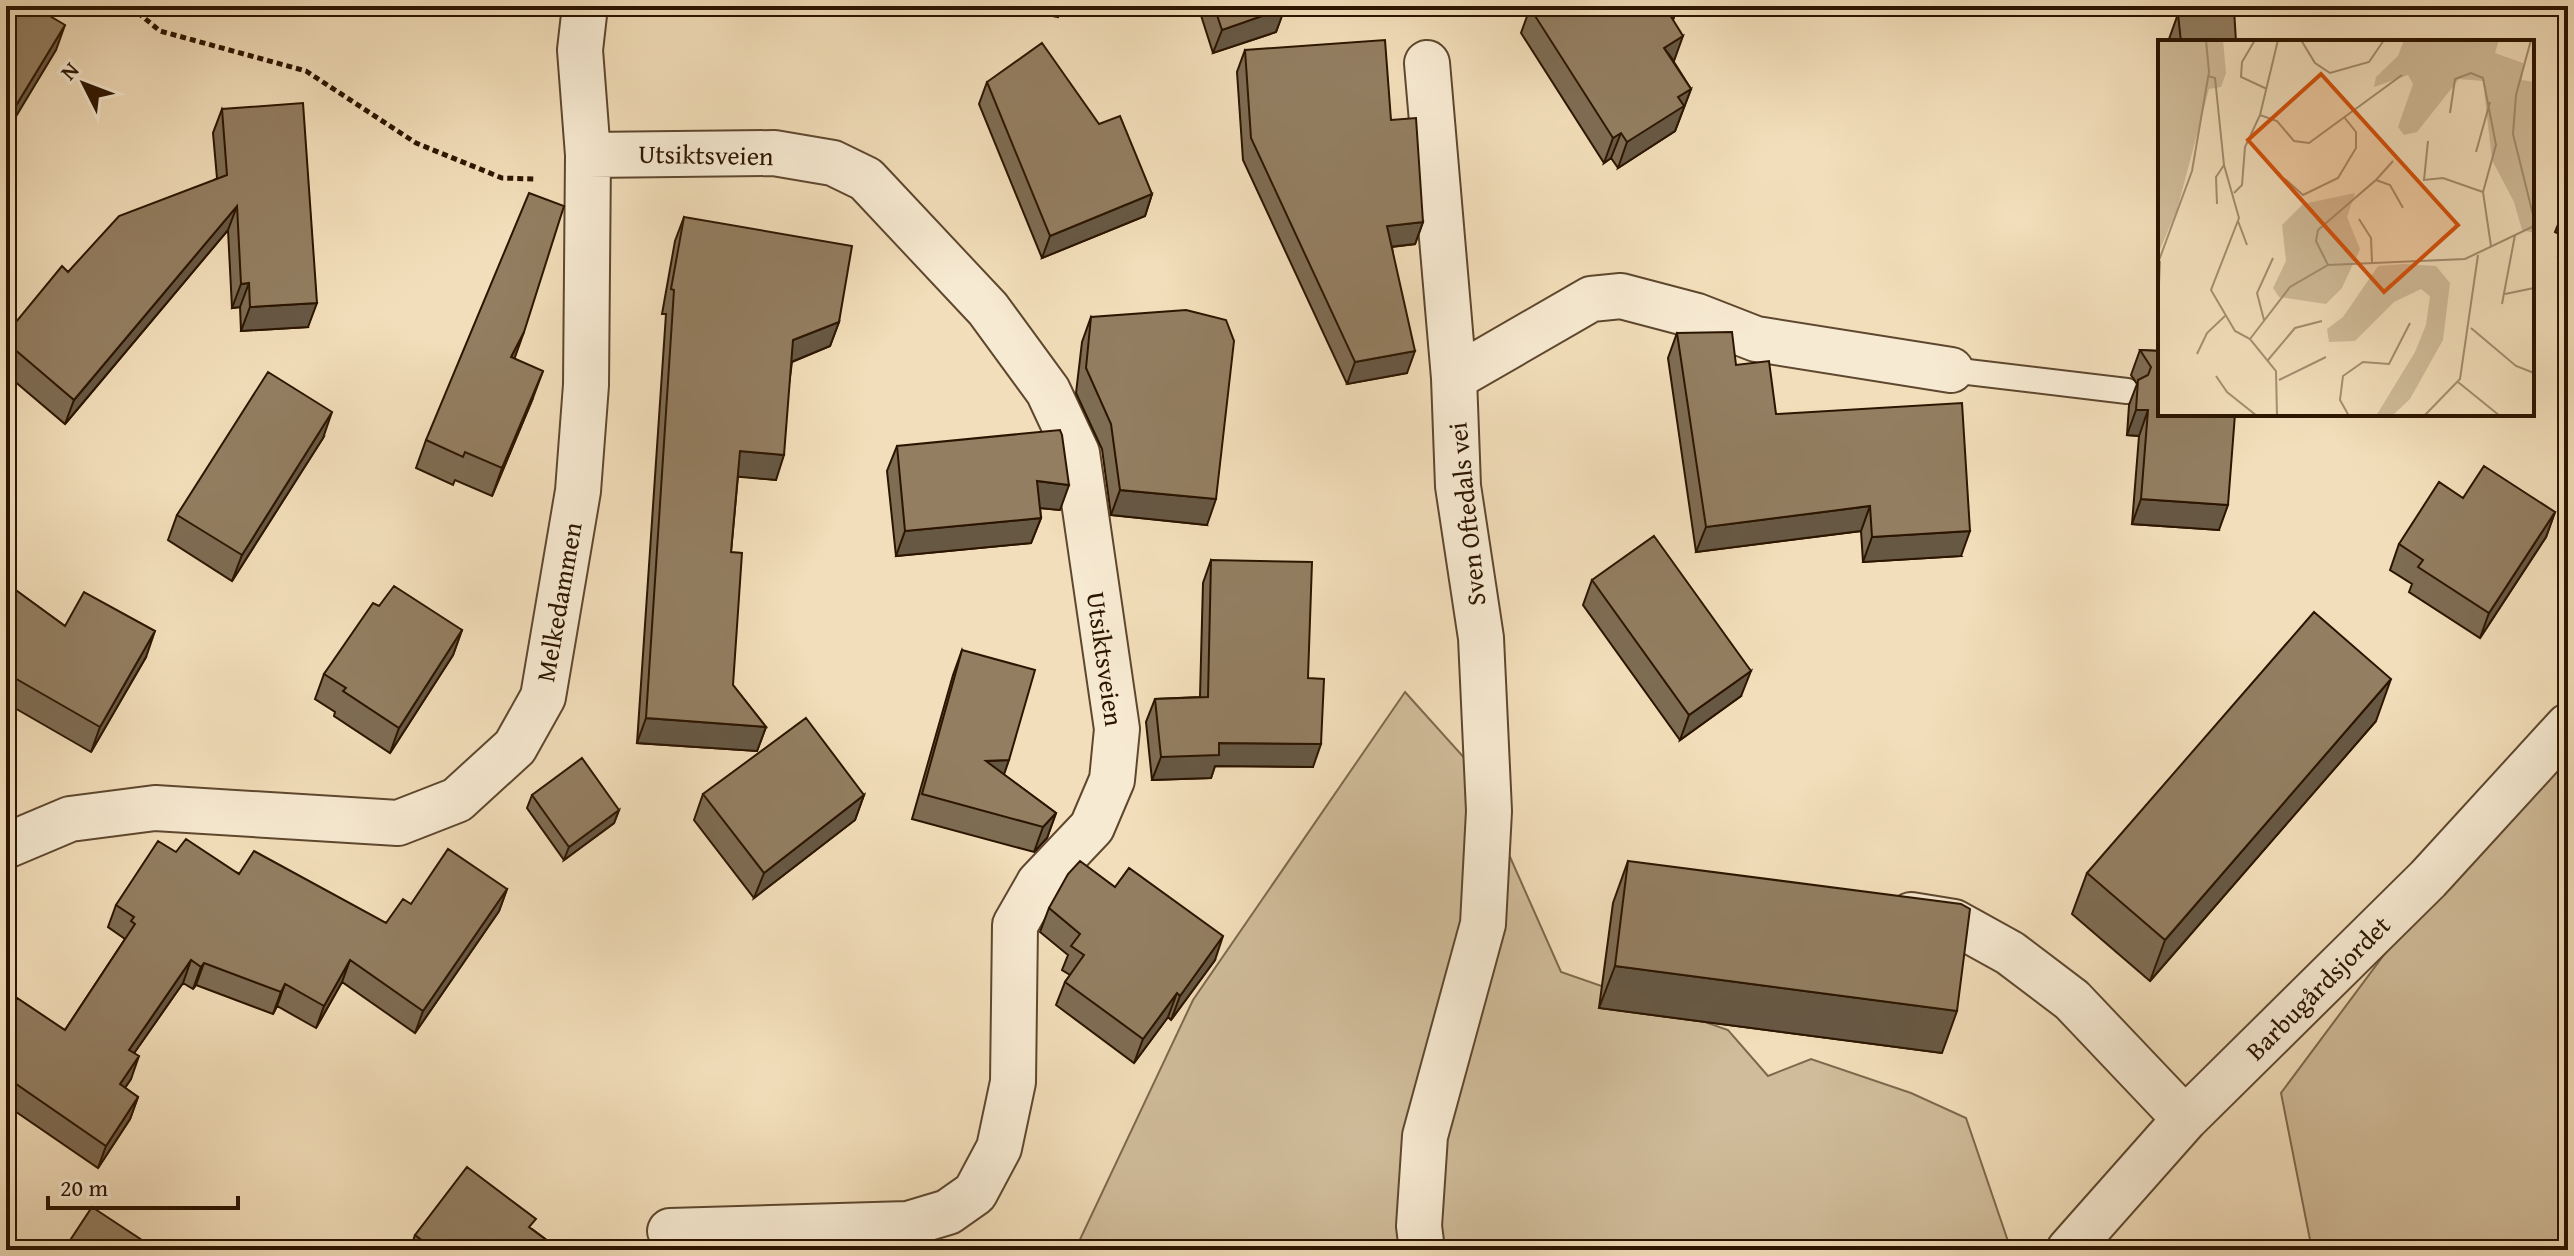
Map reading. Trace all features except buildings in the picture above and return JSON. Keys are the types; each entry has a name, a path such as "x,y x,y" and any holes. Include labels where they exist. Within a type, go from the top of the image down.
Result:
{"street":[{"name":"Melkedammen","path":"6,846 70,819 155,808 398,823 457,800 515,747 543,697 578,491 586,385 587,168 580,50 585,6"},
{"name":"Sven Oftedals vei","path":"1422,1250 1419,1226 1425,1136 1483,924 1489,811 1481,638 1458,486 1454,378 1427,63"},
{"name":"Utsiktsveien","path":"587,168 774,153 833,163 866,179 988,309 1048,391 1077,453 1117,729 1112,780 1092,827 1039,883 1015,925 1013,1082 999,1148 975,1193 948,1212 908,1224 670,1231"},
{"path":"1454,378 1591,299 1621,296 1697,316 1756,339 1951,370"},
{"name":"Barbugårdsjordet","path":"2069,1250 2185,1119 2428,879 2568,726"},
{"path":"1878,909 1954,922 2010,953 2072,1000 2185,1119"}],"lane":[{"path":"1951,370 2127,391"}],"path":[{"path":"130,6 160,31 306,71 416,143 502,178 587,168"}],"shaded area":[{"path":"1405,692 1468,762 1561,972 1728,1030 1768,1076 1811,1059 1911,1093 1966,1118 2011,1250 1075,1250 1193,1000"},
{"path":"2568,739 2568,1250 2312,1250 2281,1093 2474,834"}]}
